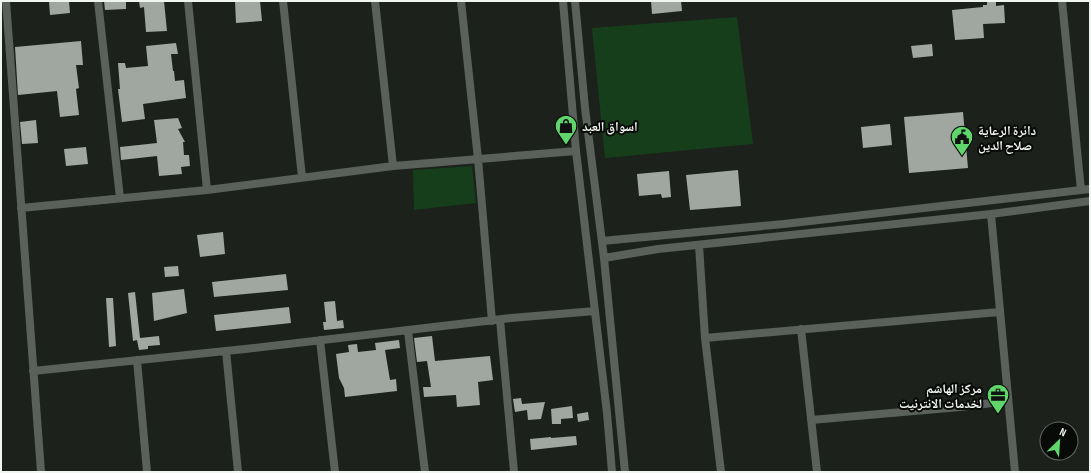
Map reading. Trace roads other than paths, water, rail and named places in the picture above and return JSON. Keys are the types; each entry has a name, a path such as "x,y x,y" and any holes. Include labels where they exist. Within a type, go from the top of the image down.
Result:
{"street":[{"path":"6,1 41,472"},
{"path":"98,1 120,198"},
{"path":"188,1 206,190"},
{"path":"283,1 302,177"},
{"path":"375,1 393,166"},
{"path":"461,1 514,472"},
{"path":"563,1 576,151 607,413 612,472"},
{"path":"575,1 585,108 604,258 625,472"},
{"path":"1062,1 1081,190"},
{"path":"572,109 585,108"},
{"path":"21,208 206,190 393,166 576,151"},
{"path":"602,241 784,224 1090,189"},
{"path":"604,258 658,249 920,222 1090,201"},
{"path":"941,206 936,210 935,214 941,219"},
{"path":"919,208 923,210 925,215 924,219 920,222"},
{"path":"991,214 1016,472"},
{"path":"656,236 658,249"},
{"path":"699,245 705,338 720,472"},
{"path":"33,371 595,311"},
{"path":"705,338 1000,312"},
{"path":"801,329 817,472"},
{"path":"408,331 424,472"},
{"path":"320,340 335,472"},
{"path":"226,351 238,472"},
{"path":"137,360 147,472"},
{"path":"811,420 960,407 1008,401"},
{"path":"607,413 619,412"}],"place":[{"name":"اسواق العبد","path":"566,146"},
{"name":"دائرة الرعاية صلاح الدين","path":"962,156"},
{"name":"مركز الهاشم لخدمات الانترنيت","path":"998,414"}]}
